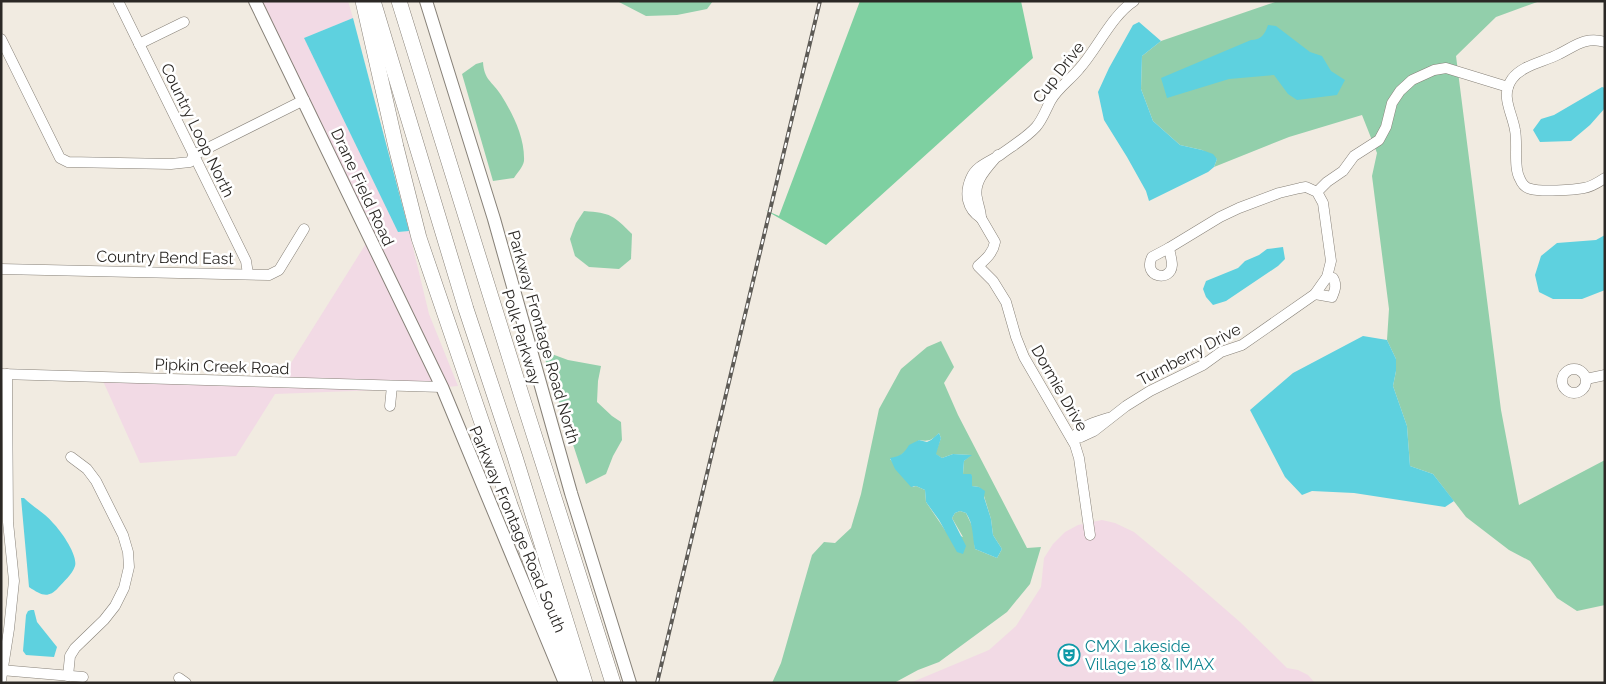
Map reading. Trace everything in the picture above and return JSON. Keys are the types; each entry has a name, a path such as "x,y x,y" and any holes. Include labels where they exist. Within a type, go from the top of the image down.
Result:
{"highway":[{"path":"363,1 418,238 510,505 574,683"},
{"path":"373,1 466,309 585,683"},
{"name":"Polk Parkway","path":"399,1 613,683"}],"main road":[{"name":"Drane Field Road","path":"255,1 442,388"},
{"name":"Parkway Frontage Road North","path":"426,1 494,219 573,500 630,683"},
{"name":"Parkway Frontage Road South","path":"442,388 565,683"}],"street":[{"name":"Country Loop North","path":"118,1 246,261 248,274"},
{"name":"Cup Drive","path":"978,266 990,255 995,242 981,218 973,213 969,205 972,190 977,186 984,172 998,156 1037,126 1059,90 1079,69 1101,41 1118,14 1134,1"},
{"path":"139,44 184,22"},
{"path":"1,39 60,158 68,162 182,164 190,162 194,155 304,100"},
{"path":"1605,42 1592,39 1584,41 1557,56 1519,71 1513,77 1508,87 1507,104 1515,129 1518,174 1524,185 1539,191 1585,188 1605,178"},
{"path":"1169,248 1220,217 1257,200 1306,187 1316,192 1343,171 1354,156 1379,140 1386,127 1392,103 1400,90 1412,80 1434,70 1446,68 1508,87"},
{"name":"Turnberry Drive","path":"1072,438 1081,437 1094,431 1150,390 1203,365 1221,352 1242,345 1316,294 1327,277 1331,254 1323,203 1316,192"},
{"name":"Country Bend East","path":"1,269 269,275 279,270 304,229"},
{"name":"Dormie Drive","path":"978,266 993,282 1006,302 1024,357 1072,438 1079,458 1090,535"},
{"path":"1316,294 1332,297 1336,283 1332,278 1327,277"},
{"path":"4,374 7,512 14,580 2,673 83,677"},
{"name":"Pipkin Creek Road","path":"4,374 442,388"},
{"path":"1586,379 1605,375"},
{"path":"390,406 392,386"},
{"path":"68,676 70,656 75,648 104,620 115,606 124,588 129,567 128,552 123,536 96,481 87,469 71,457"}],"shaded area":[{"path":"260,1 348,1 353,18 304,38 399,232 409,231 429,314 458,386 446,387"},
{"path":"367,242 435,384 281,379"},
{"path":"103,381 379,390 275,394 236,456 140,463"},
{"path":"1102,520 1115,523 1134,532 1240,622 1287,668 1298,670 1308,675 1315,683 910,683 989,650 1016,626 1041,587 1044,558 1053,544 1065,532 1078,525"}],"green space":[{"path":"617,1 713,1 707,9 677,15 646,16"},
{"path":"860,1 1021,1 1033,58 826,245 765,210 779,216"},
{"path":"1278,1 1540,1 1496,17 1456,56 1501,410 1519,505 1605,460 1605,605 1577,611 1557,598 1530,561 1509,550 1466,517 1433,474 1410,466 1407,426 1393,386 1396,359 1387,340 1389,309 1372,176 1377,153 1362,115 1289,137 1214,167 1217,159 1202,150 1180,145 1153,121 1141,89 1142,56 1161,41"},
{"path":"483,62 487,77 498,90 514,118 523,144 524,161 514,178 493,181 462,74 476,64"},
{"path":"584,211 611,216 632,234 631,259 619,269 589,267 575,256 570,239 576,223"},
{"path":"941,341 954,367 944,383 958,415 1027,548 1041,547 1030,584 1007,612 939,662 918,670 894,683 772,683 781,663 812,555 824,542 835,543 851,528 861,494 879,409 901,369 927,347","holes":["939,433 941,438 935,454 942,458 953,454 971,455 964,461 963,474 972,476 972,486 979,487 984,496 991,519 993,535 1002,549 997,558 975,549 973,528 966,513 960,511 955,513 952,518 963,537 945,530 926,502 925,490 916,486 913,487 890,459 900,456 919,440 930,440"]},
{"path":"549,353 568,360 601,366 597,402 621,422 622,440 606,474 586,484 544,356"}],"water":[{"path":"353,18 409,231 398,232 304,38"},
{"path":"1139,22 1161,41 1142,56 1141,89 1153,121 1180,145 1213,154 1217,159 1214,167 1208,172 1149,201 1146,191 1104,120 1098,92 1133,25"},
{"path":"1268,25 1276,26 1310,52 1322,56 1331,71 1345,80 1337,95 1297,100 1288,94 1274,75 1229,79 1167,98 1161,78 1251,40 1260,38"},
{"path":"1602,87 1605,88 1605,108 1590,125 1571,141 1540,142 1533,130 1541,119 1554,115"},
{"path":"1605,235 1605,290 1582,299 1553,299 1539,292 1535,275 1541,256 1557,243 1596,240"},
{"path":"1283,247 1285,259 1278,266 1226,301 1213,305 1206,297 1203,289 1206,281 1238,268 1245,261 1267,249"},
{"path":"1363,336 1387,340 1396,359 1393,386 1407,426 1410,466 1433,474 1454,501 1445,507 1354,493 1312,491 1302,495 1285,477 1250,410 1293,373"},
{"path":"939,433 941,438 936,454 942,458 953,454 972,455 964,461 963,474 971,474 972,486 979,487 985,491 984,497 991,519 993,535 1002,549 997,558 975,549 970,522 966,513 960,511 955,513 952,518 966,546 963,554 957,552 939,520 926,502 925,490 916,486 911,487 895,469 890,458 901,454 909,445 919,440 927,442"},
{"path":"21,498 24,498 50,519 64,537 74,556 75,566 68,578 48,595 41,594 29,587"},
{"path":"31,610 34,610 37,622 57,647 54,657 26,655 23,651 26,615"}],"railway":[{"path":"657,683 820,1"}],"place":[{"name":"CMX Lakeside Village 18 & IMAX","path":"1069,655"}]}
